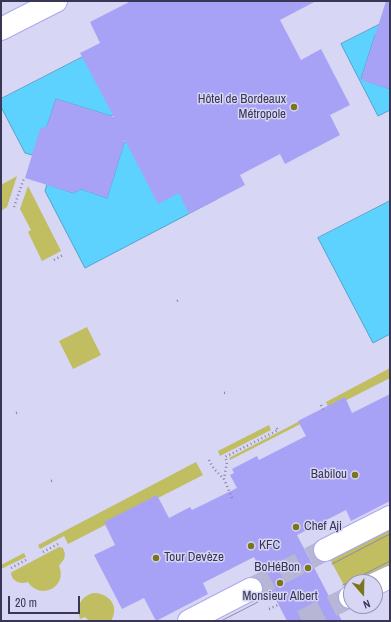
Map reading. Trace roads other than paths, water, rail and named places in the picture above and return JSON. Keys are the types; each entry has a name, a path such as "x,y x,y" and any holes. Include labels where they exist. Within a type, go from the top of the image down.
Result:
{"street":[{"path":"1,29 56,1"},
{"path":"325,550 390,517"},
{"path":"190,621 251,589"}],"water":[{"path":"390,19 375,35 361,79 390,89 390,110 378,116 341,44"},
{"path":"112,42 132,105 111,116 56,99 47,126 32,155 25,153 1,107 1,99"},
{"path":"150,130 217,199 85,268 45,191 47,184 73,193 81,189 107,198 124,143"},
{"path":"390,201 390,334 373,343 318,238"}],"tunnel":[{"path":"251,589 325,550"},
{"path":"302,621 343,600"}],"tram line":[{"path":"332,564 390,534"},
{"path":"365,574 390,561"},
{"path":"221,621 258,602"}],"place":[{"name":"Hôtel de Bordeaux Métropole","path":"294,107"},
{"name":"Babilou","path":"355,475"},
{"name":"Chef Aji","path":"296,527"},
{"name":"KFC","path":"251,546"},
{"name":"Tour Devèze","path":"156,558"},
{"name":"BoHéBon","path":"308,568"},
{"name":"Monsieur Albert","path":"280,583"}]}
